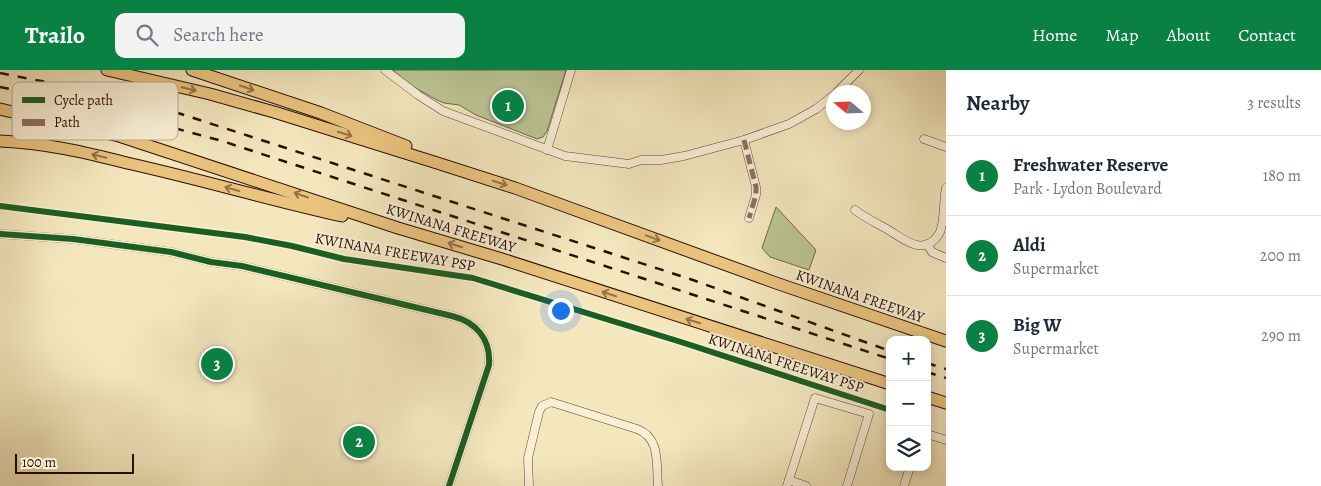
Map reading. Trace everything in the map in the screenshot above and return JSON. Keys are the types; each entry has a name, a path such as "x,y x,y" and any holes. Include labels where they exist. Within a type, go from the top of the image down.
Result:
{"highway":[{"name":"KWINANA FREEWAY","path":"107,70 158,82"},
{"path":"192,70 414,148 434,162"},
{"name":"KWINANA FREEWAY","path":"178,87 274,112 515,188 776,283 946,341"},
{"name":"KWINANA FREEWAY","path":"131,140 398,228 502,259 886,383"},
{"path":"0,141 54,146 185,176 278,201 398,228"},
{"path":"931,398 946,403"}],"street":[{"path":"385,70 418,95 444,111 565,156 629,164 641,160 661,160 684,156 744,140 790,124 826,102"},
{"path":"547,150 571,70"},
{"path":"844,85 859,70"},
{"path":"924,139 946,147"},
{"path":"744,140 756,187 756,195 749,218"},
{"path":"854,210 905,241 920,246 927,244 939,233 946,188"},
{"path":"0,234 73,239 172,252 206,261 242,266 299,279 467,321 483,337 489,350 488,365 449,486"},
{"path":"927,244 932,252 946,258"},
{"path":"806,486 788,483 815,398 869,414 847,486"},
{"path":"529,486 528,458 539,412 542,406 551,402 637,428 648,434 654,443 658,486"},
{"path":"931,435 946,440"},
{"path":"904,486 909,471"}],"green space":[{"path":"392,70 566,70 547,131 543,137 537,139 476,115 459,105 437,100 412,86"},
{"path":"776,207 816,250 809,270 770,257 762,248"}],"railway":[{"path":"0,73 46,82"},
{"path":"0,87 12,89"},
{"path":"178,113 690,279 886,350"},
{"path":"178,129 222,141 886,358"},
{"path":"931,364 946,369"},
{"path":"931,373 946,378"}],"marked path":[{"path":"744,140 756,187 756,195 749,218"}],"cycle path":[{"name":"KWINANA FREEWAY PSP","path":"0,206 245,237 344,259 473,278 681,342 886,409"},
{"path":"0,234 73,239 171,252 211,262 242,266 461,319 475,327 480,333 487,347 489,365 449,486"}],"place":[{"name":"Freshwater Reserve","path":"508,106"},
{"name":"Big W","path":"217,364"},
{"name":"Aldi","path":"359,442"}]}
